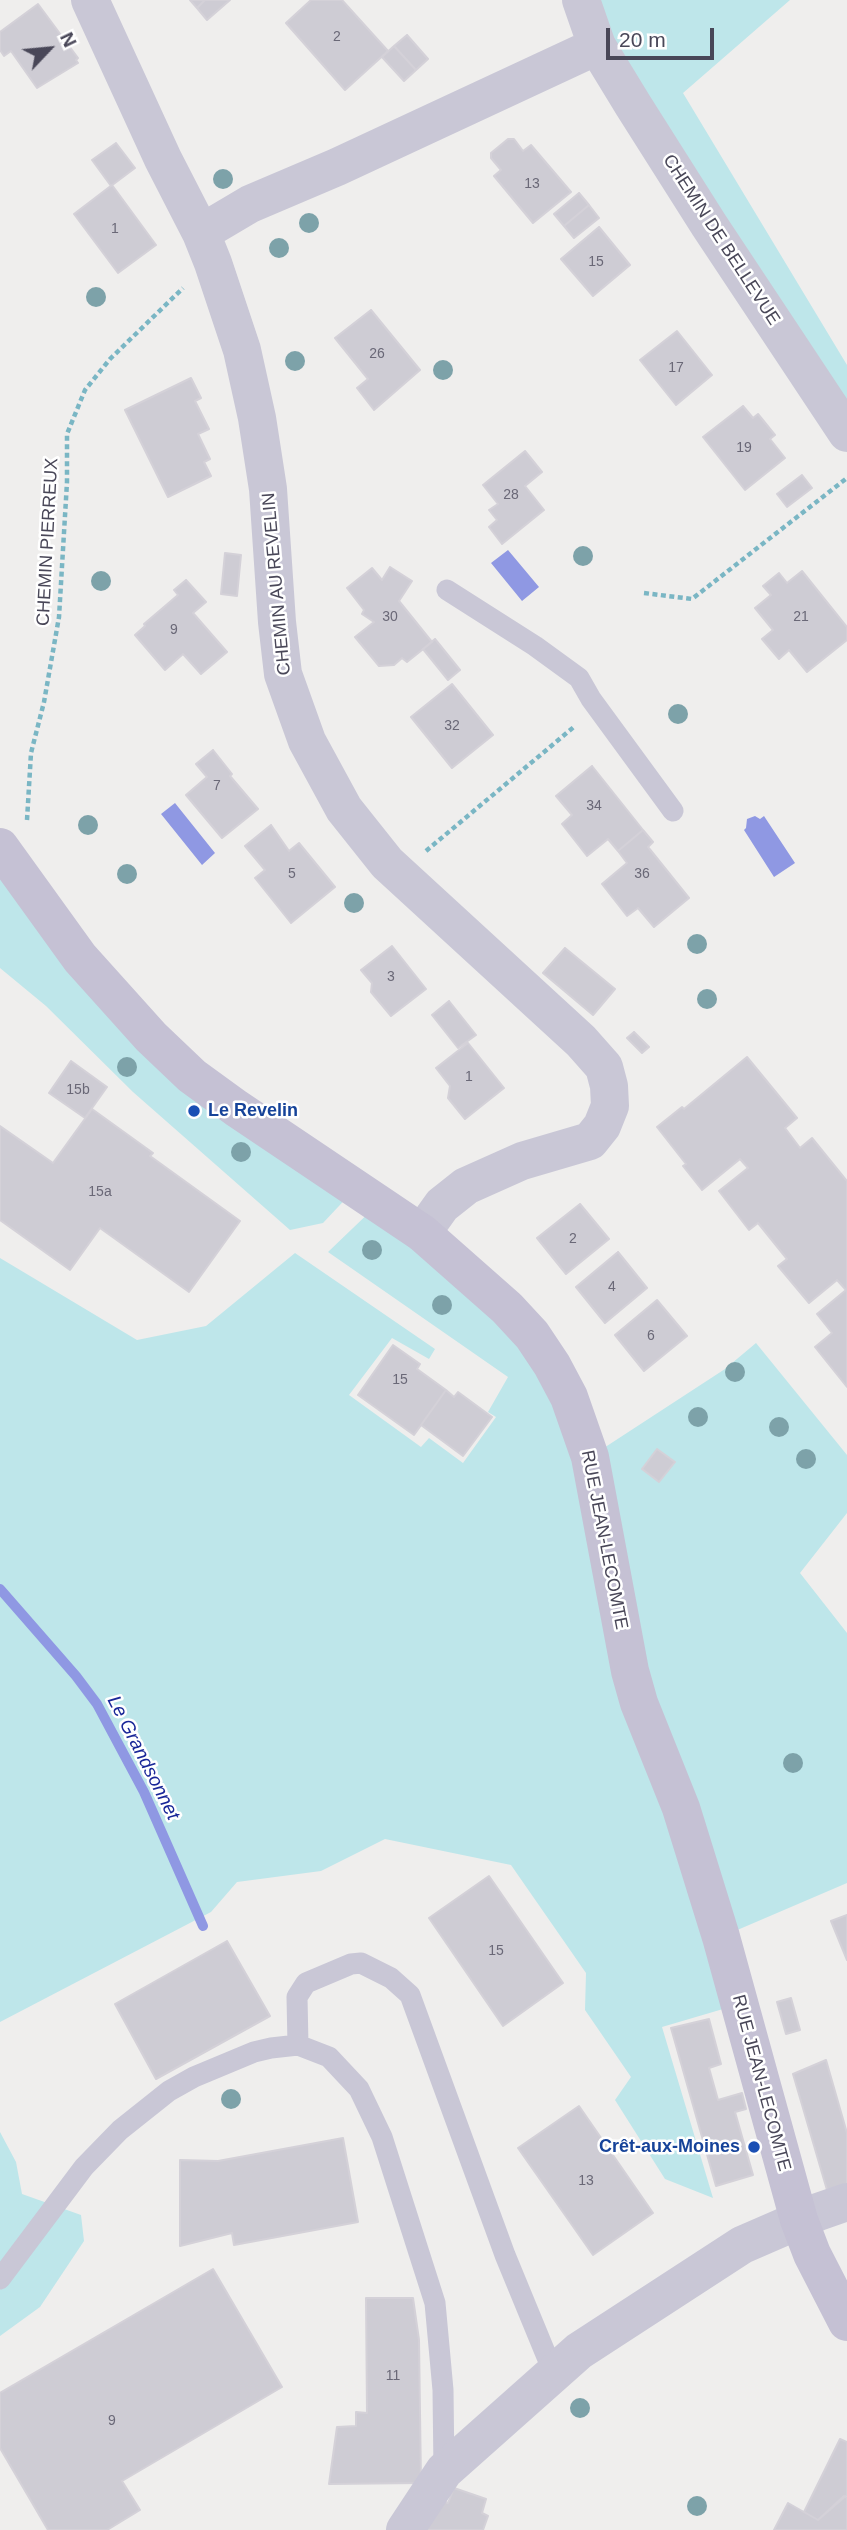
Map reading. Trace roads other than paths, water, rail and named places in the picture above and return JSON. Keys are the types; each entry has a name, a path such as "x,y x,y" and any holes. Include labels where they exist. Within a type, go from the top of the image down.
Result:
{"street":[{"name":"CHEMIN AU REVELIN","path":"90,0 207,248 242,350 257,418 268,489 283,674 307,741 326,778 365,837 398,874 581,1041 604,1068 610,1106 602,1126 590,1141 522,1161 466,1186 442,1205 422,1233"},
{"name":"CHEMIN DE BELLEVUE","path":"581,0 597,46 709,225 847,433"},
{"path":"207,248 250,204 337,167 597,46"},
{"name":"RUE JEAN-LECOMTE","path":"10,861 80,958 151,1037 192,1076 422,1233 507,1308 532,1335 552,1365 569,1397 590,1457 630,1671 650,1737 681,1808 721,1937 799,2220 816,2263 847,2322"},
{"path":"405,2530 444,2471 579,2351 742,2245 847,2202"}],"lane":[{"path":"447,590 535,646 579,678 673,811"},
{"path":"298,2045 296,1997 306,1983 351,1964 361,1963 391,1978 410,1995 505,2255 547,2357 558,2369"},
{"path":"0,2279 84,2167 139,2113 169,2091 194,2077 254,2052 298,2045 329,2057 359,2089 382,2137 435,2303 443,2390 444,2471"}],"water":[{"path":"508,550 539,587 522,601 491,563"},
{"path":"175,803 215,853 202,865 161,814"},
{"path":"755,816 760,819 764,816 795,863 774,877 744,830 747,819"}],"waterway":[{"name":"Le Grandsonnet","path":"0,1589 97,1704 144,1792 203,1926"}],"place":[{"name":"Le Revelin","path":"194,1111"},
{"name":"Crêt-aux-Moines","path":"754,2147"}]}
